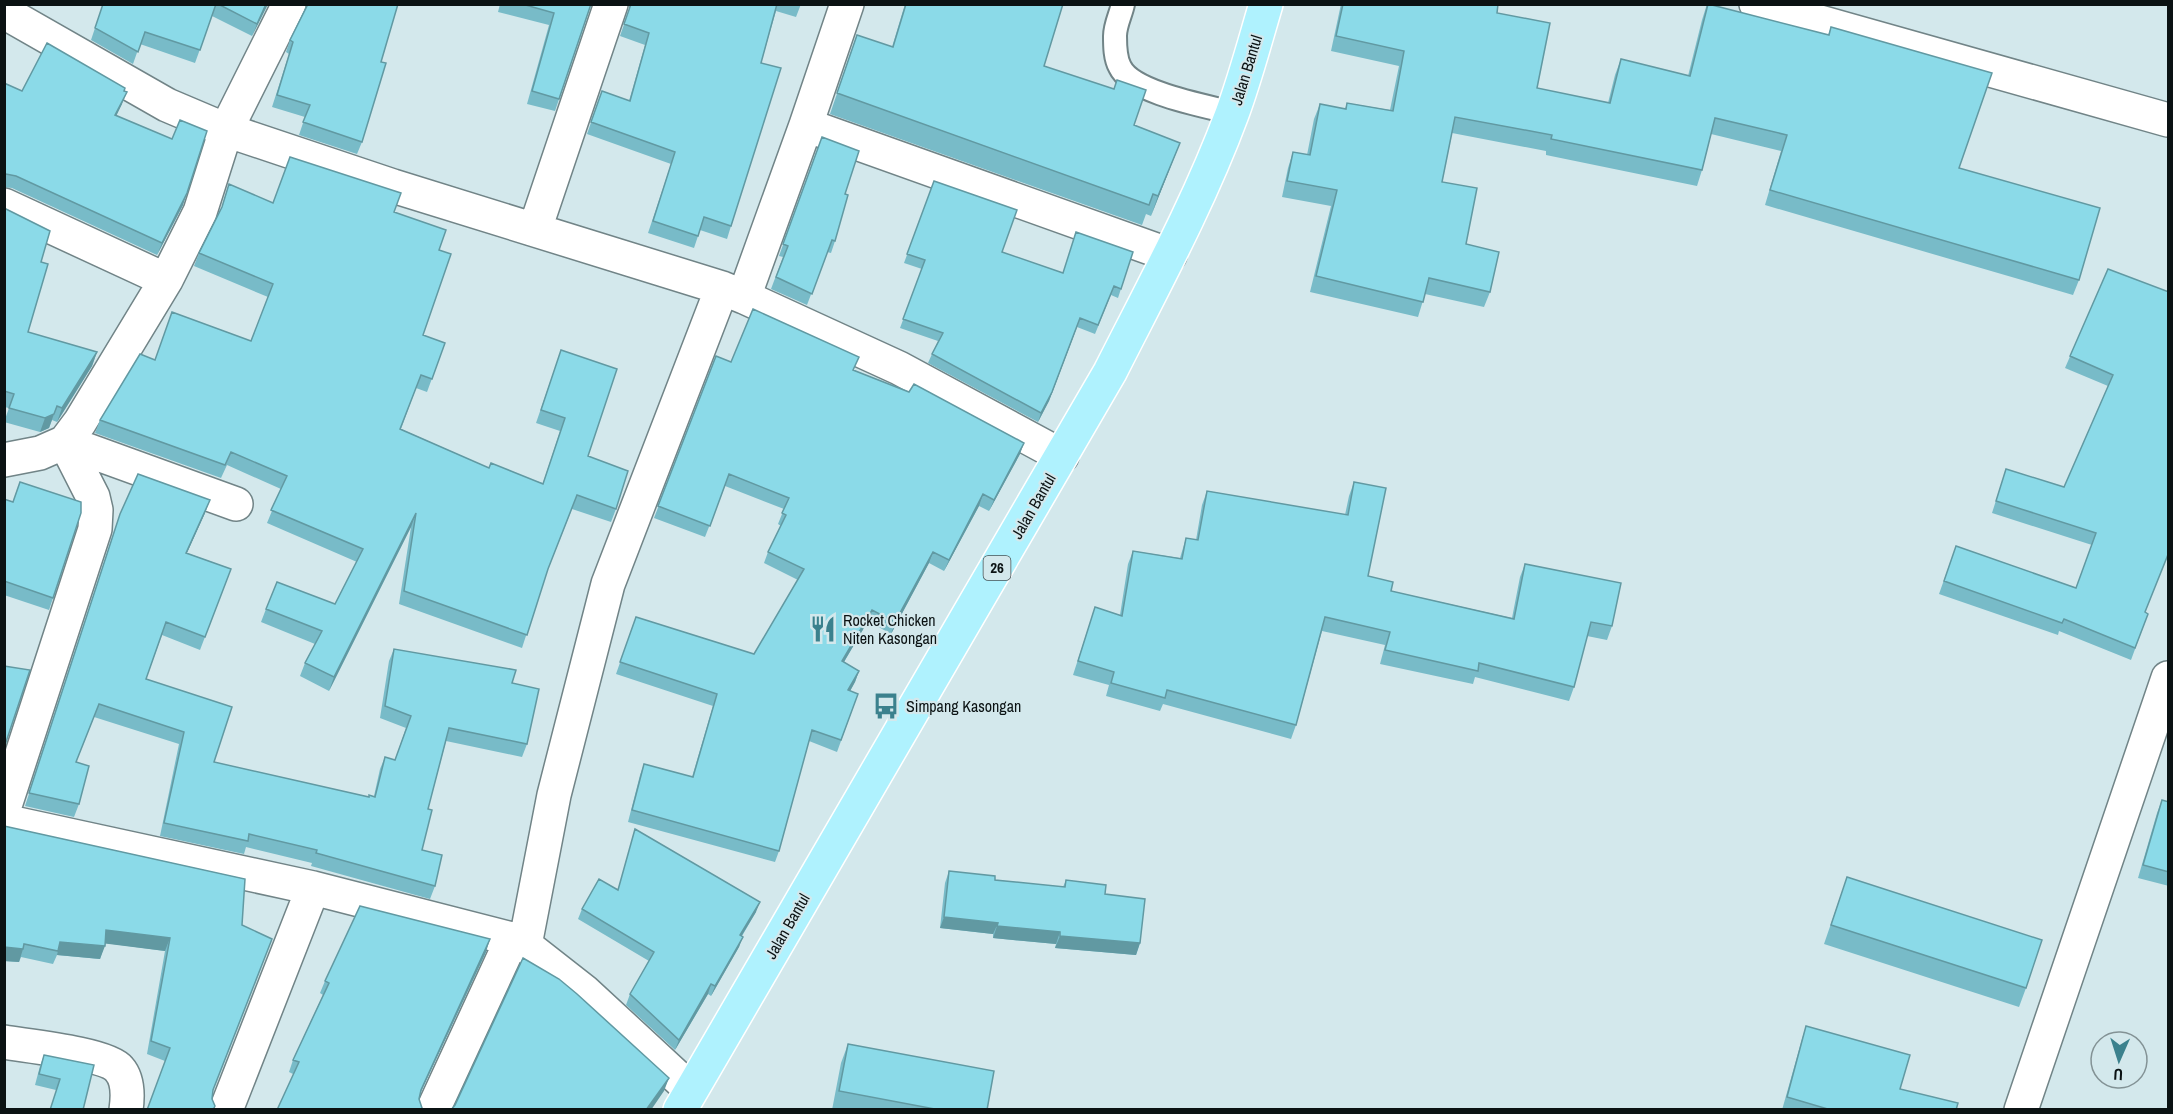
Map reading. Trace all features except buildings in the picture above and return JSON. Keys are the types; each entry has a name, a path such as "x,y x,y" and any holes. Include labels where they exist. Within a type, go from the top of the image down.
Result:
{"main road":[{"name":"Jalan Bantul","path":"686,1100 1110,372 1170,255 1205,180 1233,113 1266,4"}],"street":[{"path":"4,460 40,453 65,442 80,422 166,280 200,212 225,130 289,4"},
{"path":"535,230 611,4"},
{"path":"433,1110 519,942 608,584 806,124 847,4"},
{"path":"1756,4 2169,120"},
{"path":"4,12 167,105 225,130 393,186 733,293 899,368 1062,456"},
{"path":"806,124 1170,255"},
{"path":"4,205 166,280"},
{"path":"65,442 236,504"},
{"path":"4,809 95,529 96,510 93,497 65,442"},
{"path":"2021,1110 2169,678"},
{"path":"4,821 313,888 519,942 585,992 686,1100"},
{"path":"226,1110 313,888"},
{"path":"4,1042 111,1062 120,1069 127,1083 126,1110"}],"lane":[{"path":"1124,4 1115,33 1116,53 1121,69 1128,77 1136,84 1178,99 1233,113"}],"place":[{"name":"Rocket Chicken Niten Kasongan","path":"823,629"},
{"name":"Simpang Kasongan","path":"886,706"}]}
